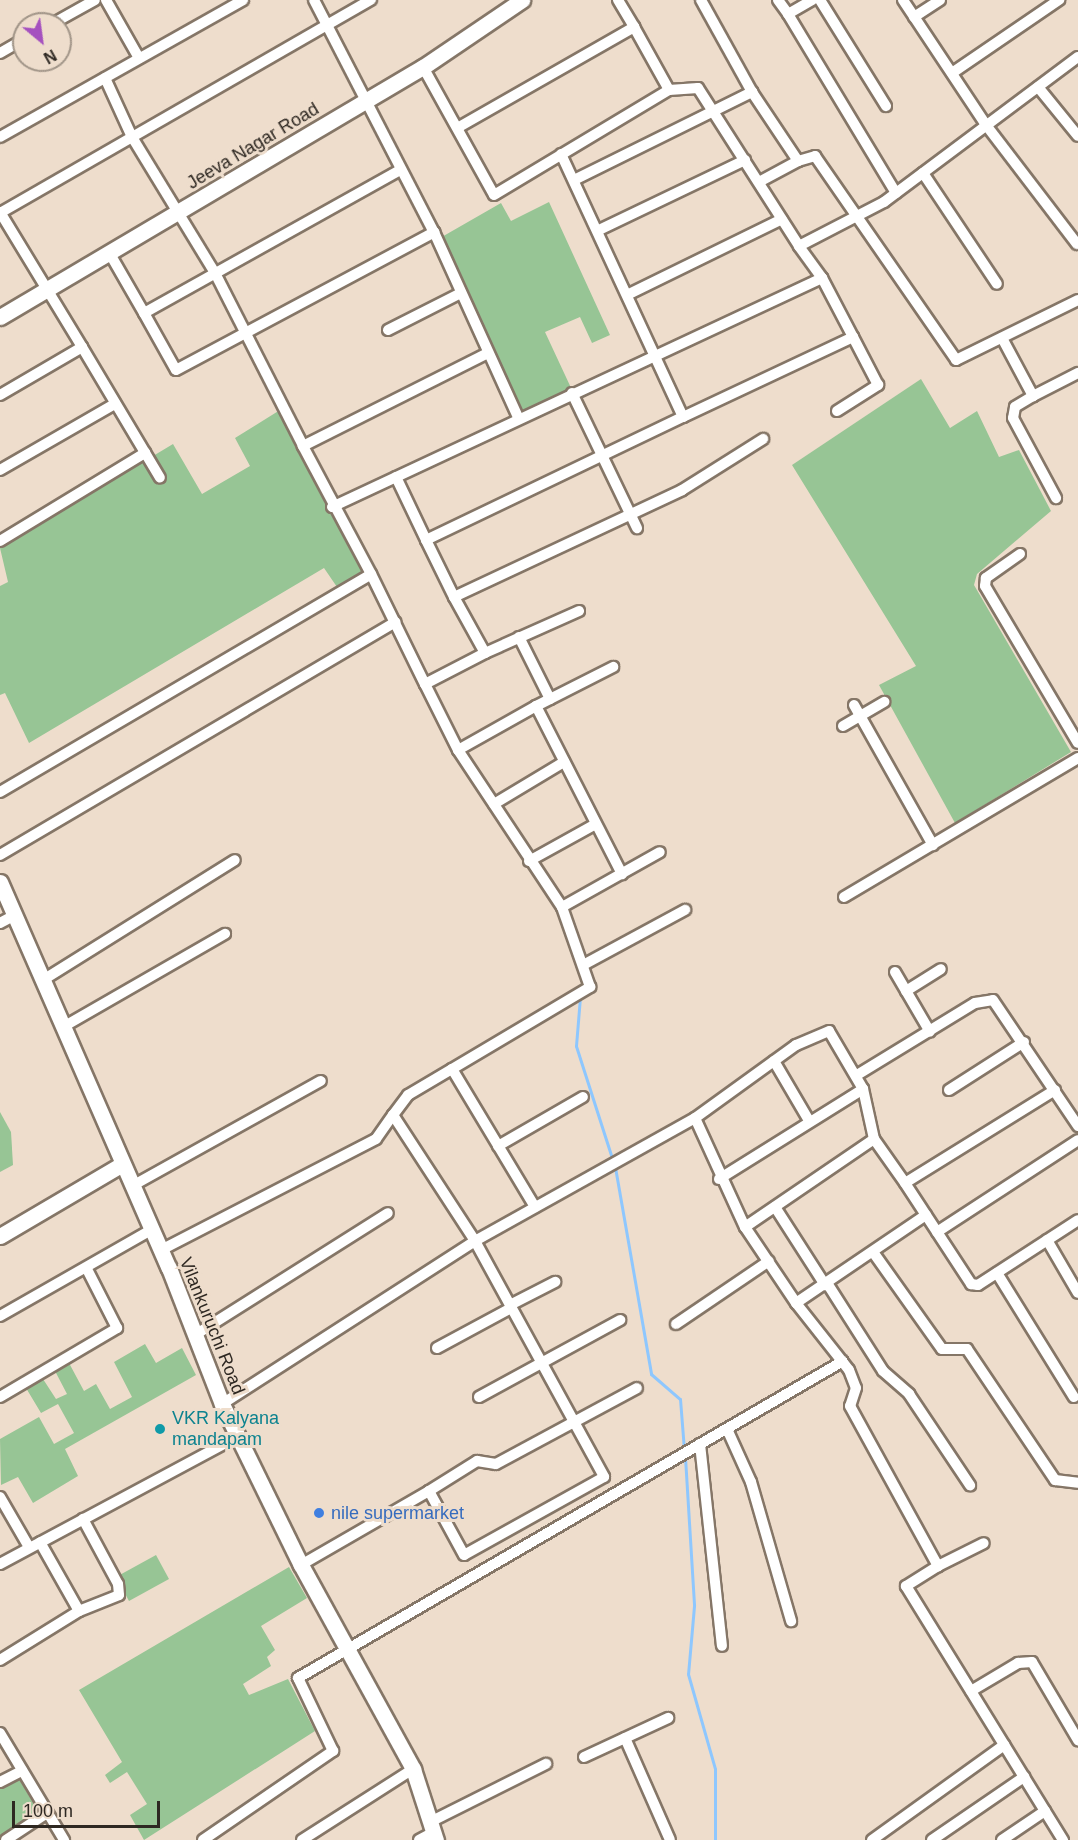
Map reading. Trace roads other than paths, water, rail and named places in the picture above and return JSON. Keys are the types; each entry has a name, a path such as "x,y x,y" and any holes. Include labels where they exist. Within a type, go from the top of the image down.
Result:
{"main road":[{"name":"Jeeva Nagar Road","path":"0,317 178,215 423,68 522,0"},
{"name":"Vilankuruchi Road","path":"0,882 161,1250 237,1437 301,1565 413,1769 433,1832"},
{"path":"0,1236 122,1164"}],"street":[{"path":"72,13 95,0"},
{"path":"106,0 139,58"},
{"path":"0,137 243,0"},
{"path":"314,0 434,232 519,419"},
{"path":"160,478 49,289 0,212 371,0"},
{"path":"618,0 669,90"},
{"path":"701,0 752,92 798,161"},
{"path":"778,0 896,193"},
{"path":"788,15 812,0"},
{"path":"820,0 886,106"},
{"path":"903,0 987,125 1077,244"},
{"path":"914,17 940,0"},
{"path":"952,73 1059,0"},
{"path":"459,128 634,27"},
{"path":"799,246 896,193 1078,57"},
{"path":"423,68 459,128 494,195 669,90 698,88 822,278 878,385 837,411"},
{"path":"105,78 132,137 215,273 332,507 371,574 458,750 529,861 562,907 585,964 590,987 408,1095 376,1139 161,1250"},
{"path":"1038,87 1078,136"},
{"path":"574,180 752,92"},
{"path":"561,154 629,294 683,417"},
{"path":"761,182 798,161 815,156 953,358 959,360 1078,300"},
{"path":"598,230 745,160"},
{"path":"144,313 400,170"},
{"path":"923,173 997,284"},
{"path":"629,294 782,219"},
{"path":"110,254 176,370 434,232"},
{"path":"332,507 822,278"},
{"path":"388,330 461,293"},
{"path":"426,540 853,337"},
{"path":"1002,338 1033,396"},
{"path":"0,396 82,347"},
{"path":"303,446 488,353"},
{"path":"1056,498 1012,418 1015,407 1078,373"},
{"path":"573,393 637,528"},
{"path":"0,470 115,404"},
{"path":"454,597 682,490 763,439"},
{"path":"0,541 145,453"},
{"path":"396,477 454,597 485,653"},
{"path":"1020,554 986,578 985,586 1078,743"},
{"path":"0,792 371,574"},
{"path":"425,684 485,653 579,611"},
{"path":"0,855 395,622"},
{"path":"519,637 550,699"},
{"path":"458,750 536,706 613,667"},
{"path":"843,726 884,702"},
{"path":"854,705 933,845"},
{"path":"536,706 594,825 622,874"},
{"path":"844,897 1078,758"},
{"path":"494,804 564,762"},
{"path":"529,861 594,825"},
{"path":"562,907 660,852"},
{"path":"43,980 235,860"},
{"path":"585,964 685,910"},
{"path":"0,923 15,915"},
{"path":"63,1028 225,934"},
{"path":"906,991 941,969"},
{"path":"895,972 930,1032"},
{"path":"857,1075 975,1003 993,1000 1078,1125"},
{"path":"222,1404 475,1241 694,1118 774,1061 829,1031 857,1075 863,1089 874,1139 971,1284 997,1273 1078,1220"},
{"path":"949,1090 1023,1042"},
{"path":"774,1061 808,1119"},
{"path":"452,1069 536,1207"},
{"path":"132,1186 321,1081"},
{"path":"719,1179 808,1119 863,1089"},
{"path":"905,1183 1055,1090"},
{"path":"498,1146 583,1097"},
{"path":"393,1115 475,1241 604,1477 464,1555 429,1491"},
{"path":"694,1118 719,1179 745,1227 796,1303 843,1361 856,1388 850,1406 938,1566"},
{"path":"745,1227 874,1139"},
{"path":"937,1232 1078,1140"},
{"path":"775,1208 883,1371 909,1394 970,1485"},
{"path":"195,1335 388,1213"},
{"path":"796,1303 926,1215"},
{"path":"0,1316 87,1269 151,1230"},
{"path":"1047,1240 1078,1293"},
{"path":"873,1252 942,1349 967,1349 1055,1480 1078,1484"},
{"path":"676,1324 769,1262"},
{"path":"0,1397 117,1329 87,1269"},
{"path":"997,1273 1074,1397"},
{"path":"437,1348 555,1282"},
{"path":"479,1397 620,1320"},
{"path":"203,1840 333,1751 298,1678 843,1361"},
{"path":"301,1565 477,1461 496,1464 575,1424 637,1388"},
{"path":"726,1429 751,1482 790,1621"},
{"path":"0,1564 237,1437"},
{"path":"700,1444 722,1646"},
{"path":"0,1497 29,1547"},
{"path":"0,1660 80,1611 119,1595 118,1584 83,1519"},
{"path":"40,1542 80,1611"},
{"path":"984,1543 938,1566 906,1586 1062,1840"},
{"path":"971,1691 1018,1663 1032,1662 1078,1740"},
{"path":"584,1757 668,1718"},
{"path":"0,1733 64,1840"},
{"path":"625,1738 670,1840"},
{"path":"872,1840 1004,1745"},
{"path":"419,1840 546,1764"},
{"path":"302,1840 413,1769"},
{"path":"0,1782 22,1771"},
{"path":"932,1840 1024,1777"},
{"path":"1002,1840 1045,1811"},
{"path":"6,1840 46,1813"}],"waterway":[{"path":"580,997 576,1046 613,1161"},
{"path":"615,1167 651,1374 680,1399 684,1450"},
{"path":"685,1457 694,1606 688,1674 715,1769 715,1840"}],"place":[{"name":"VKR Kalyana mandapam","path":"160,1429"},
{"name":"nile supermarket","path":"319,1513"}]}
